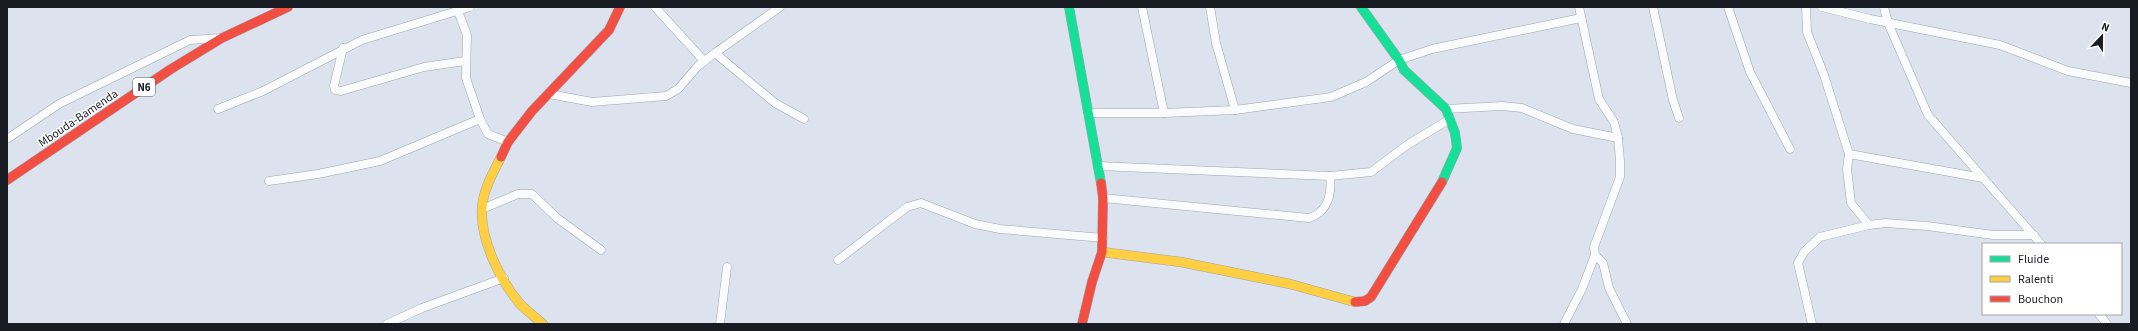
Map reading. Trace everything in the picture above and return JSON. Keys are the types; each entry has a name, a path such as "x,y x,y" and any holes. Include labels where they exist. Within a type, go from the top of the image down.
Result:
{"main road":[{"name":"Mbouda-Bamenda","path":"7,180 171,69 222,38 288,7"},
{"path":"537,323 519,302 504,278 486,238 482,209 491,178 508,142 532,111 609,30 622,7"},
{"path":"1069,7 1103,198 1102,252 1092,282 1082,324"},
{"path":"1102,252 1181,262 1290,284 1356,302 1365,301 1371,297 1439,190 1457,148 1456,138 1446,109 1404,70 1399,60 1362,7"}],"street":[{"path":"218,109 263,91 343,48 362,40 470,7"},
{"path":"655,7 704,60"},
{"path":"548,94 592,102 666,96 678,89 704,60 780,7"},
{"path":"1142,7 1164,113"},
{"path":"1210,7 1216,43 1235,110"},
{"path":"1564,324 1582,289 1595,255 1594,247 1620,177 1618,138 1614,122 1600,99 1579,7"},
{"path":"1653,7 1673,100 1679,118"},
{"path":"1728,7 1750,72 1790,148"},
{"path":"1806,7 1808,32 1827,82 1849,154 1847,170 1851,203 1869,225"},
{"path":"1822,7 1888,23 2000,45 2068,71 2131,83"},
{"path":"1884,7 1888,23 1928,115 2040,243"},
{"path":"458,11 466,35 466,78 480,119 488,134 508,142"},
{"path":"1088,113 1164,113 1235,110 1305,102 1331,96 1366,82 1399,60 1432,49 1581,18"},
{"path":"7,139 42,113 190,40 222,38"},
{"path":"343,48 334,86 335,90 342,91 424,67 465,61"},
{"path":"715,53 775,103 804,119"},
{"path":"1446,109 1502,106 1522,108 1573,128 1618,138"},
{"path":"269,181 318,174 380,161 480,119"},
{"path":"1098,166 1330,176 1364,174 1371,172 1412,141 1450,119"},
{"path":"1849,154 1983,178"},
{"path":"1103,198 1308,218 1313,217 1322,210 1331,197 1332,188 1330,176"},
{"path":"482,209 518,194 532,194 558,218 601,250"},
{"path":"838,260 908,207 921,203 975,224 1000,229 1103,238"},
{"path":"1812,324 1798,263 1804,252 1820,237 1869,225 1927,226 1993,235 2034,235"},
{"path":"1595,255 1603,263 1610,288 1627,324"},
{"path":"720,324 727,267"},
{"path":"387,324 422,308 504,278"},
{"path":"2100,315 2107,324"}],"traffic: fast":[{"path":"1069,7 1101,183"},
{"path":"1361,7 1399,60 1404,70 1446,109 1455,133 1457,148 1442,182"}],"traffic: slow":[{"path":"501,157 489,182 483,201 482,219 484,231 493,257 505,282 518,301 543,324"},
{"path":"1102,252 1181,262 1290,284 1355,302"}],"traffic: jam":[{"path":"7,180 171,69 222,38 288,7"},
{"path":"501,157 508,142 532,111 609,30 620,7"},
{"path":"1355,302 1365,301 1371,297 1442,182"},
{"path":"1082,324 1092,282 1102,252 1103,198 1101,183"}]}
